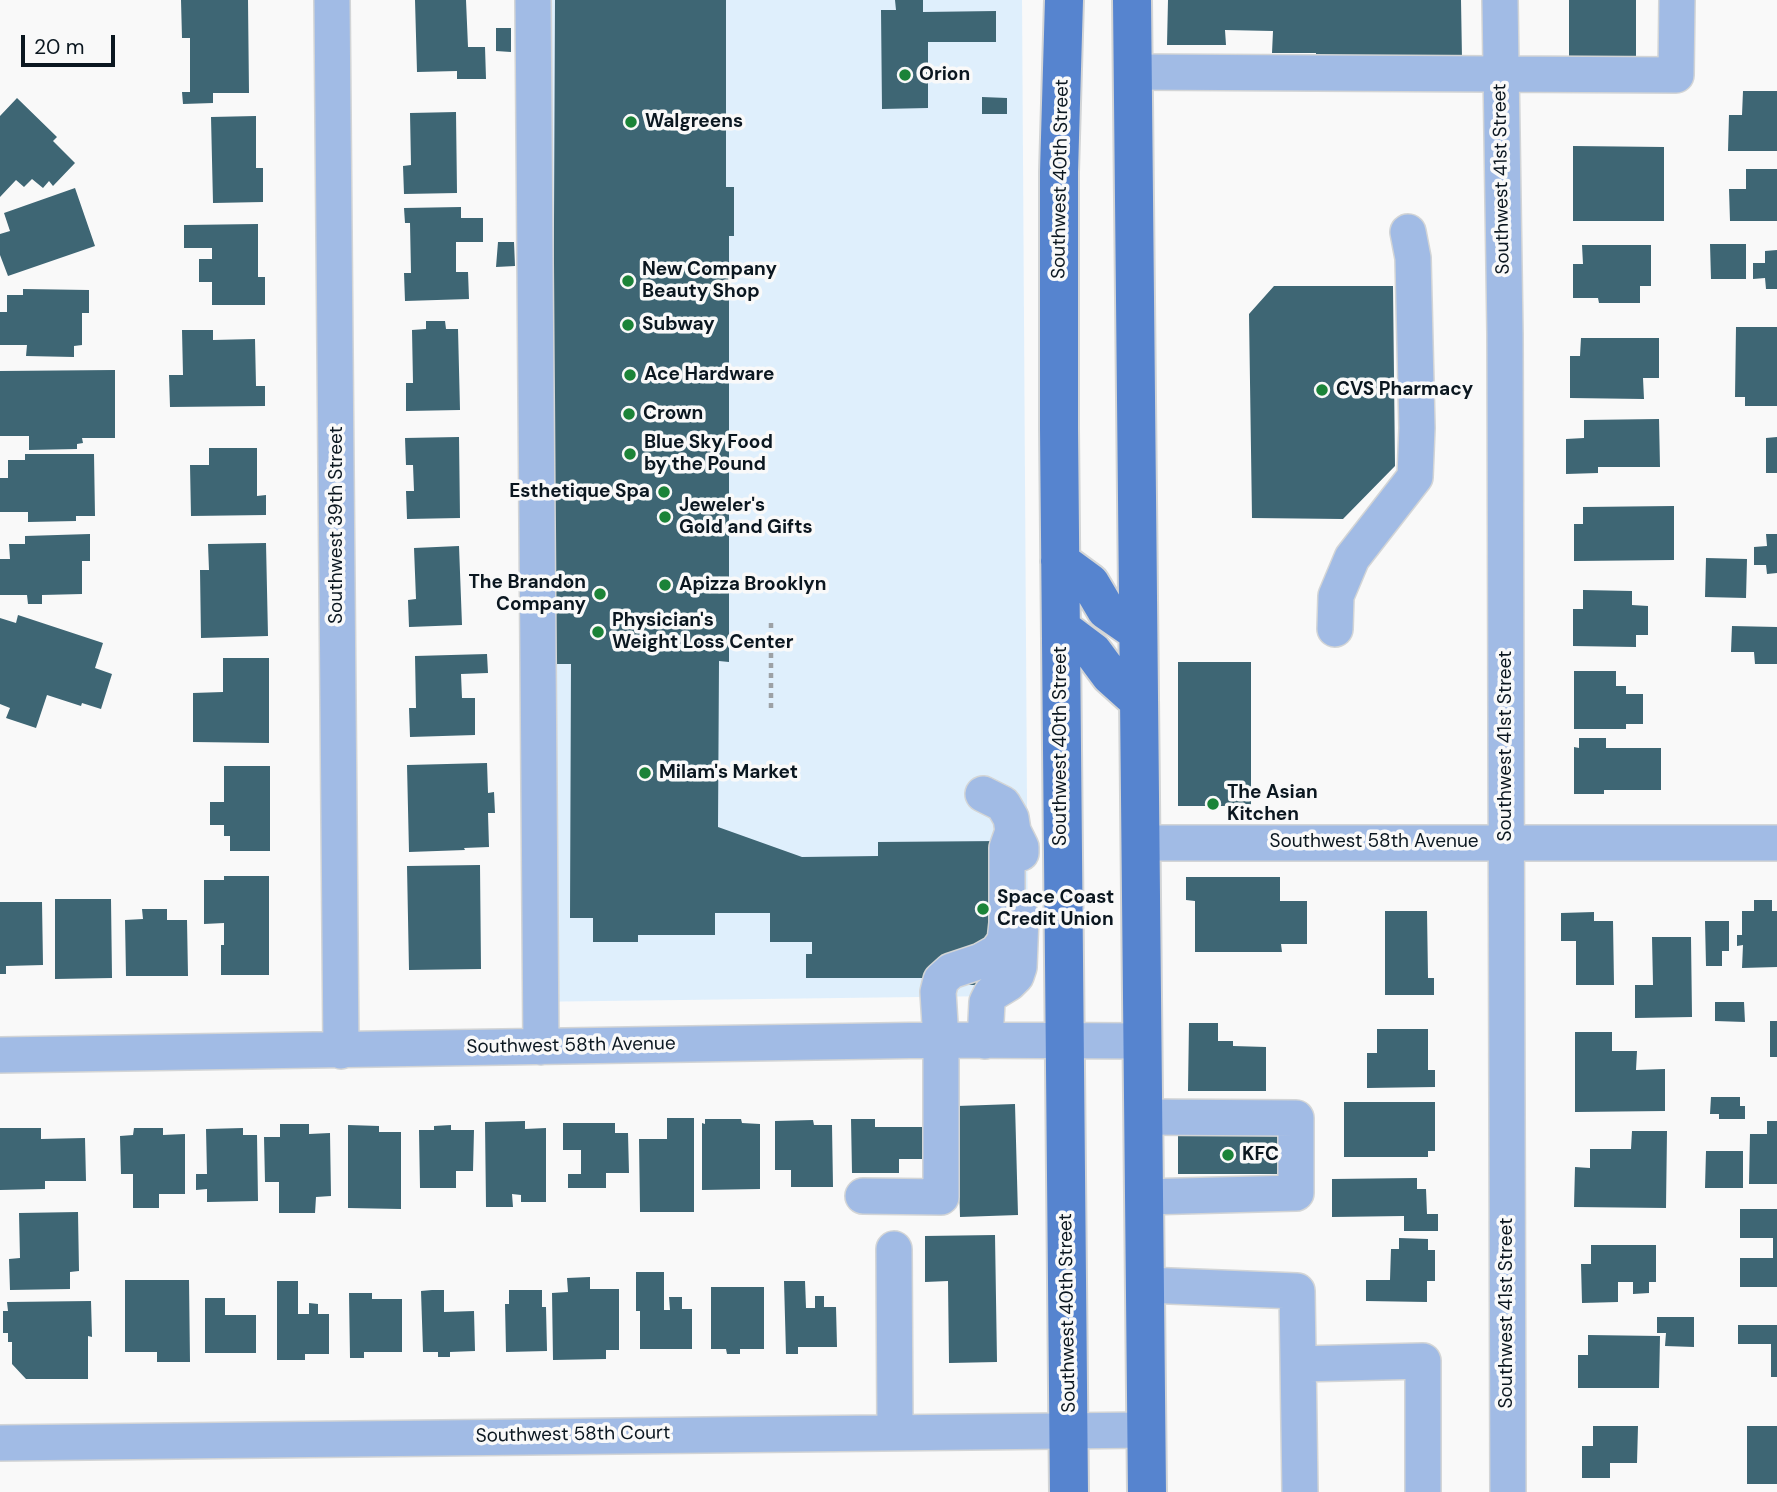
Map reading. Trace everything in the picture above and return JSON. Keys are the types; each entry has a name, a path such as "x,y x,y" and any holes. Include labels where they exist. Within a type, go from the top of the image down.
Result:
{"main road":[{"name":"Southwest 40th Street","path":"1064,0 1059,172 1060,561 1069,1492"},
{"path":"1132,0 1147,1492"},
{"path":"1060,561 1090,583 1106,610 1138,632"},
{"path":"1061,628 1093,652 1110,675 1139,701"}],"street":[{"name":"Southwest 39th Street","path":"332,0 341,1051"},
{"path":"533,0 541,1046"},
{"name":"Southwest 41st Street","path":"1500,0 1505,334 1508,1492"},
{"path":"1133,72 1676,75 1677,0"},
{"path":"1335,629 1336,596 1352,558 1415,477 1417,428 1413,258 1408,232"},
{"path":"983,794 1003,804 1011,818 1013,831 1021,848 1021,955 1016,976 991,994 987,1002 985,1041"},
{"path":"863,1196 941,1197 941,1040 938,992 941,980 951,971 981,961 997,952 1005,941 1007,848 1013,831"},
{"name":"Southwest 58th Avenue","path":"1140,843 1777,843"},
{"name":"Southwest 58th Avenue","path":"0,1055 941,1040 1143,1041"},
{"path":"1143,1117 1296,1118 1296,1193 1144,1197"},
{"path":"894,1249 895,1431"},
{"path":"1145,1285 1297,1291 1300,1492"},
{"path":"1299,1364 1423,1361 1423,1492"},
{"name":"Southwest 58th Court","path":"0,1443 1147,1430"}],"path":[{"path":"771,623 771,710"}],"shaded area":[{"path":"519,0 1022,0 1028,963 999,996 523,1002"}],"building":[{"path":"181,0 248,0 249,93 213,93 213,103 183,104 182,92 190,92 190,38 182,38"},
{"path":"415,0 466,0 468,47 485,47 486,79 457,79 457,71 417,72"},
{"path":"555,0 726,0 726,187 734,187 734,236 729,236 729,662 719,661 718,827 802,857 878,856 878,842 1000,841 1001,985 924,985 925,978 806,978 806,954 812,954 812,942 770,942 770,913 715,913 715,935 638,935 638,942 593,942 593,918 570,918 571,664 552,664"},
{"name":"Orion","path":"895,0 923,0 923,12 996,11 996,42 928,42 928,108 882,109 881,10 896,10"},
{"path":"1168,0 1461,0 1462,59 1316,60 1316,53 1272,53 1273,31 1225,30 1226,45 1167,45"},
{"path":"1569,0 1636,0 1636,70 1569,71"},
{"path":"496,28 511,28 511,52 496,51"},
{"path":"1743,91 1777,91 1777,151 1728,151 1729,115 1742,115"},
{"path":"982,97 1007,98 1007,114 982,114"},
{"path":"17,98 57,137 53,141 75,163 53,186 49,181 43,188 32,179 24,187 16,180 0,197 0,116"},
{"path":"456,112 457,193 404,194 403,166 411,165 410,113"},
{"path":"256,116 256,168 263,168 263,202 213,203 211,117"},
{"path":"1573,146 1664,147 1664,221 1573,221"},
{"path":"1746,169 1777,169 1777,221 1730,221 1729,189 1746,189"},
{"path":"75,188 95,246 8,276 0,255 0,234 10,231 4,213"},
{"path":"461,207 461,218 483,218 483,242 456,242 456,272 468,272 469,299 405,301 404,273 411,273 410,223 405,223 404,208"},
{"path":"258,224 258,277 265,277 265,305 212,305 212,282 199,282 199,259 212,259 212,248 184,248 184,225"},
{"path":"498,242 514,242 515,266 496,267"},
{"path":"1710,244 1746,244 1746,279 1711,279"},
{"path":"1582,245 1651,245 1651,286 1640,286 1640,303 1599,303 1598,298 1573,298 1573,264 1583,264"},
{"path":"1777,250 1777,289 1766,289 1765,278 1753,279 1753,263 1765,263 1765,251"},
{"name":"CVS Pharmacy","path":"1274,286 1393,286 1395,466 1343,519 1252,518 1249,314"},
{"path":"23,289 89,290 89,313 82,313 82,345 74,346 74,357 26,356 27,345 0,345 0,312 7,312 7,295 23,295"},
{"path":"426,321 445,321 446,329 458,329 460,410 406,411 406,383 413,383 412,330 426,329"},
{"path":"1736,327 1777,327 1777,406 1745,406 1745,397 1735,397"},
{"path":"182,330 213,330 213,340 255,339 256,386 265,386 265,406 170,407 169,375 183,375"},
{"path":"1581,338 1659,338 1659,378 1643,378 1644,399 1570,398 1570,356 1580,356"},
{"path":"115,370 115,438 82,438 83,443 77,444 77,449 29,450 29,436 0,436 0,371"},
{"path":"1659,419 1660,467 1598,467 1598,473 1566,474 1566,439 1584,438 1584,420"},
{"path":"459,437 460,518 407,519 406,491 414,491 413,465 406,465 405,438"},
{"path":"1777,437 1777,473 1766,473 1766,438"},
{"path":"209,448 257,448 257,496 266,495 266,515 191,516 190,465 209,465"},
{"path":"25,454 94,454 95,516 76,516 76,521 28,522 28,512 0,512 0,478 8,478 8,460 25,460"},
{"path":"1674,506 1674,560 1574,561 1574,524 1583,524 1583,507"},
{"path":"90,534 90,561 82,561 82,594 42,595 42,604 28,604 27,595 0,595 0,559 10,559 9,544 25,544 25,536"},
{"path":"1766,534 1777,534 1777,573 1767,574 1766,565 1754,565 1754,547 1767,546"},
{"path":"266,543 268,636 201,638 200,570 209,570 208,544"},
{"path":"459,546 462,625 409,627 408,600 416,599 414,548"},
{"path":"1706,558 1747,559 1746,598 1705,597"},
{"path":"1583,590 1632,591 1632,605 1648,606 1648,635 1636,635 1636,647 1573,646 1573,609 1583,609"},
{"path":"18,615 103,643 95,668 112,674 101,709 82,703 81,706 47,695 36,728 6,718 10,708 0,704 0,618 16,623"},
{"path":"1732,626 1777,627 1777,664 1755,664 1754,652 1731,652"},
{"path":"487,654 488,673 461,674 462,698 475,698 475,735 410,737 409,708 416,708 415,656"},
{"path":"223,658 269,658 269,743 193,742 193,693 223,692"},
{"path":"1178,662 1251,662 1251,806 1178,806"},
{"path":"1574,671 1616,671 1616,686 1626,686 1626,694 1643,694 1643,724 1626,724 1626,729 1574,729"},
{"path":"1579,738 1606,738 1606,748 1661,748 1661,790 1604,790 1604,794 1574,794 1574,747 1579,748"},
{"path":"487,763 488,793 494,792 495,813 488,813 489,847 409,852 407,765"},
{"path":"224,766 270,766 270,851 230,851 230,836 224,836 224,825 210,825 210,802 224,802"},
{"path":"480,865 481,969 409,970 407,866"},
{"path":"224,876 269,876 269,975 221,975 224,923 204,924 204,880 224,880"},
{"path":"1186,877 1280,877 1280,901 1307,901 1307,944 1281,944 1282,952 1195,952 1195,901 1186,900"},
{"path":"55,899 111,899 112,978 55,979"},
{"path":"1754,900 1772,900 1772,911 1777,911 1777,967 1742,968 1743,945 1737,946 1737,935 1742,935 1742,911 1754,911"},
{"path":"0,902 42,902 43,965 6,966 6,974 0,974"},
{"path":"142,909 167,909 167,920 187,920 188,976 126,976 125,920 143,919"},
{"path":"1385,911 1427,911 1428,978 1434,978 1434,995 1385,995"},
{"path":"1594,912 1594,921 1613,921 1614,985 1576,985 1576,941 1561,941 1561,913"},
{"path":"1705,921 1729,921 1729,951 1722,951 1722,966 1706,966"},
{"path":"1652,937 1691,937 1692,1017 1635,1018 1635,985 1653,985"},
{"path":"1715,1002 1744,1002 1745,1022 1715,1021"},
{"path":"1770,1021 1777,1021 1777,1057 1770,1057"},
{"path":"1189,1023 1218,1023 1218,1041 1233,1041 1233,1046 1266,1047 1266,1091 1188,1091"},
{"path":"1377,1029 1428,1029 1428,1070 1435,1070 1435,1087 1367,1088 1367,1053 1377,1053"},
{"path":"1575,1032 1612,1032 1612,1051 1637,1051 1636,1070 1665,1069 1665,1111 1575,1112"},
{"path":"1711,1097 1740,1097 1740,1106 1745,1106 1745,1119 1719,1119 1719,1114 1710,1114"},
{"path":"1344,1102 1435,1102 1435,1151 1428,1151 1428,1157 1344,1157"},
{"path":"1015,1104 1018,1215 960,1217 957,1106"},
{"path":"667,1118 694,1118 694,1212 640,1212 639,1139 667,1139"},
{"path":"705,1119 741,1119 742,1123 760,1124 760,1189 702,1190 702,1123 705,1124"},
{"path":"851,1119 875,1119 875,1127 925,1127 925,1159 899,1159 899,1173 852,1173"},
{"path":"813,1120 814,1125 832,1125 833,1187 791,1187 791,1170 775,1170 775,1121"},
{"path":"525,1121 525,1129 546,1128 546,1202 521,1202 521,1195 512,1194 513,1207 486,1207 485,1122"},
{"path":"1767,1121 1777,1121 1777,1184 1749,1184 1750,1134 1767,1134"},
{"path":"563,1123 615,1123 615,1133 628,1133 629,1173 606,1173 606,1188 568,1188 568,1174 581,1174 581,1150 563,1150"},
{"path":"280,1124 309,1124 309,1134 330,1133 331,1196 316,1197 315,1213 279,1213 279,1182 265,1182 264,1137 280,1137"},
{"path":"348,1125 379,1126 379,1132 401,1132 401,1209 348,1208"},
{"path":"451,1125 451,1130 474,1130 473,1171 456,1171 456,1188 420,1188 419,1130 434,1130 434,1126"},
{"path":"0,1128 41,1128 41,1139 85,1138 86,1181 45,1181 45,1189 0,1190"},
{"path":"134,1128 163,1128 163,1135 185,1134 185,1194 159,1194 159,1208 133,1208 133,1174 121,1174 120,1136 133,1135"},
{"path":"243,1128 243,1135 257,1135 258,1201 207,1202 207,1189 196,1190 196,1174 207,1174 206,1129"},
{"path":"1632,1131 1667,1131 1666,1208 1574,1207 1575,1167 1590,1168 1590,1149 1631,1149"},
{"name":"KFC","path":"1178,1136 1277,1136 1277,1174 1178,1174"},
{"path":"1706,1151 1743,1151 1743,1188 1705,1188"},
{"path":"1417,1178 1417,1189 1426,1189 1427,1214 1438,1214 1438,1231 1404,1231 1404,1216 1332,1217 1332,1179"},
{"path":"1740,1209 1777,1209 1777,1287 1740,1287 1740,1258 1773,1258 1773,1238 1740,1238"},
{"path":"78,1212 79,1271 70,1272 70,1289 10,1290 9,1259 20,1258 19,1213"},
{"path":"995,1235 997,1362 949,1363 948,1281 925,1282 925,1236"},
{"path":"1399,1238 1428,1239 1428,1250 1435,1250 1435,1281 1427,1281 1427,1302 1366,1301 1366,1280 1390,1280 1391,1249 1399,1249"},
{"path":"1591,1245 1656,1245 1656,1282 1649,1282 1649,1293 1633,1294 1633,1282 1618,1282 1618,1302 1582,1303 1581,1264 1591,1264"},
{"path":"636,1272 664,1272 664,1310 670,1310 669,1297 682,1297 682,1309 692,1309 692,1349 640,1349"},
{"path":"590,1277 590,1289 619,1289 619,1350 606,1350 606,1359 553,1360 552,1293 568,1292 567,1278"},
{"path":"125,1280 189,1280 190,1362 157,1362 157,1352 125,1352"},
{"path":"277,1281 298,1281 298,1314 309,1314 309,1303 318,1304 318,1314 329,1314 329,1354 305,1354 305,1360 277,1360"},
{"path":"784,1281 805,1281 806,1308 815,1308 815,1296 824,1296 824,1307 836,1307 837,1347 798,1347 798,1354 786,1354"},
{"path":"711,1287 764,1287 764,1349 740,1349 740,1354 727,1354 726,1349 711,1349"},
{"path":"444,1290 444,1312 474,1311 475,1351 450,1352 450,1357 438,1357 438,1352 423,1352 421,1291"},
{"path":"509,1290 542,1290 542,1307 546,1307 547,1351 506,1352 505,1304 509,1304"},
{"path":"349,1293 372,1293 372,1299 402,1299 402,1352 364,1352 364,1358 350,1358"},
{"path":"205,1298 225,1298 225,1315 256,1315 256,1353 205,1353"},
{"path":"91,1301 92,1337 88,1336 88,1379 26,1379 12,1364 12,1342 8,1342 8,1333 3,1333 3,1311 8,1311 7,1302"},
{"path":"1657,1317 1694,1317 1694,1347 1665,1346 1666,1333 1657,1333"},
{"path":"1738,1325 1777,1325 1777,1377 1771,1377 1771,1344 1738,1344"},
{"path":"1588,1335 1660,1336 1659,1388 1578,1388 1578,1355 1588,1355"},
{"path":"1593,1426 1638,1426 1637,1463 1610,1463 1610,1478 1582,1478 1582,1446 1593,1446"},
{"path":"1747,1426 1777,1426 1777,1484 1747,1484"}],"place":[{"name":"Orion","path":"905,75"},
{"name":"Walgreens","path":"631,122"},
{"name":"New Company Beauty Shop","path":"628,281"},
{"name":"Subway","path":"628,325"},
{"name":"Ace Hardware","path":"630,375"},
{"name":"CVS Pharmacy","path":"1322,390"},
{"name":"Crown","path":"629,414"},
{"name":"Blue Sky Food by the Pound","path":"630,454"},
{"name":"Esthetique Spa","path":"664,492"},
{"name":"Jeweler's Gold and Gifts","path":"665,517"},
{"name":"Apizza Brooklyn","path":"665,585"},
{"name":"The Brandon Company","path":"600,594"},
{"name":"Physician's Weight Loss Center","path":"598,632"},
{"name":"Milam's Market","path":"645,773"},
{"name":"The Asian Kitchen","path":"1213,804"},
{"name":"Space Coast Credit Union","path":"983,909"},
{"name":"KFC","path":"1228,1155"}]}
